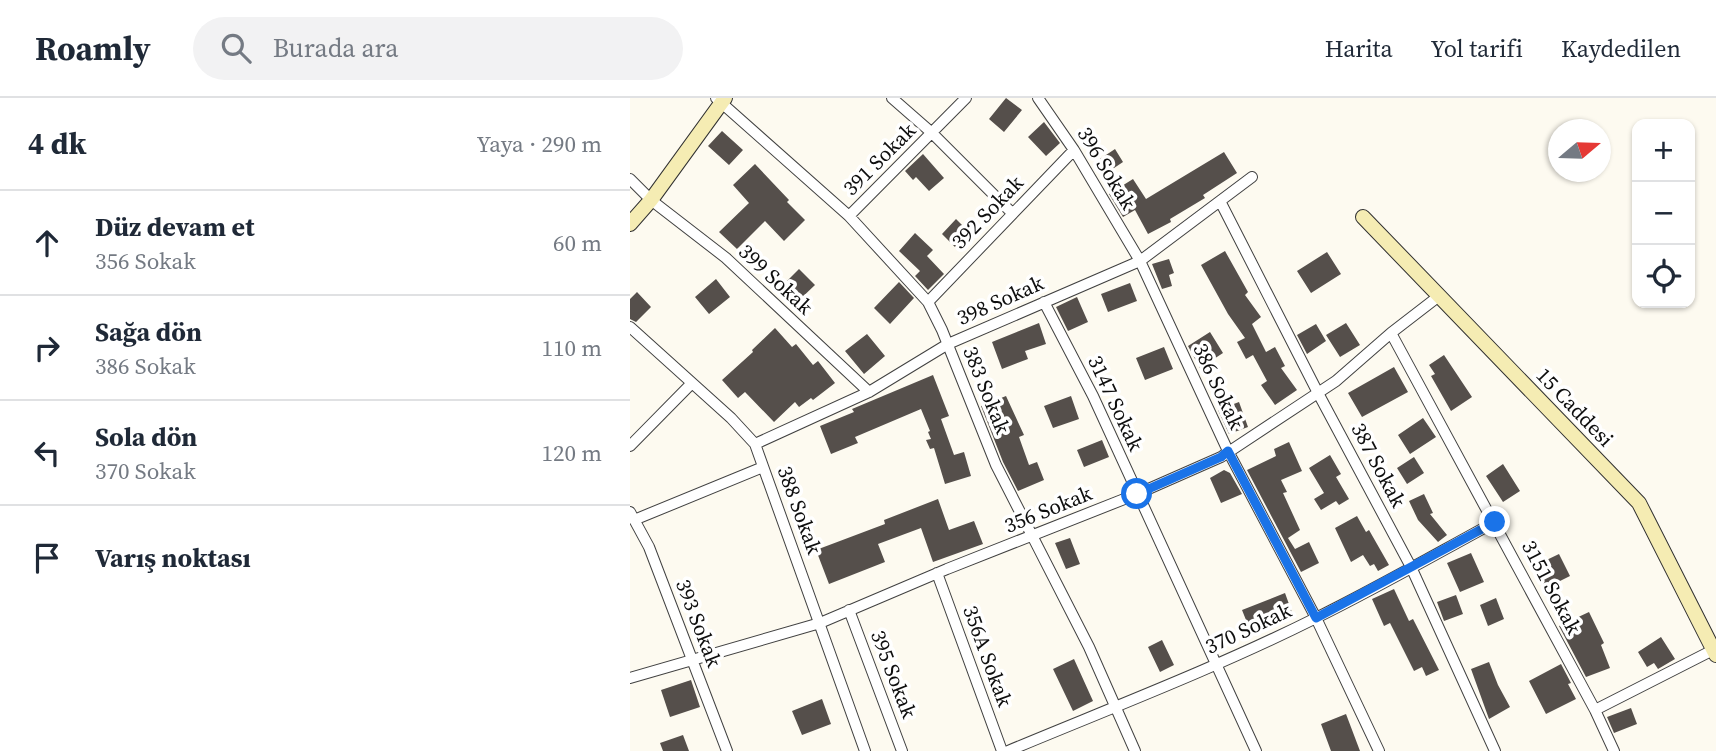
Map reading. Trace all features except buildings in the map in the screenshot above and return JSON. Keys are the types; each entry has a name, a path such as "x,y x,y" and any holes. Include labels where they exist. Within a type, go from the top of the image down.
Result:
{"street":[{"path":"892,98 932,132 1012,213"},
{"name":"391 Sokak","path":"849,216 966,98"},
{"name":"396 Sokak","path":"1038,98 1074,150 1140,261"},
{"path":"630,224 652,200 721,100"},
{"name":"383 Sokak","path":"721,100 849,216 928,302 948,344 996,465 1089,647 1135,751"},
{"name":"392 Sokak","path":"928,302 1074,150"},
{"name":"398 Sokak","path":"755,444 869,392 948,344 1140,261 1252,177"},
{"name":"399 Sokak","path":"630,179 652,200 726,258 869,392"},
{"name":"387 Sokak","path":"1220,201 1318,393 1412,567 1495,751"},
{"name":"15 Caddesi","path":"1363,217 1639,503 1715,652"},
{"name":"386 Sokak","path":"1140,261 1228,451 1316,618 1379,751"},
{"name":"356 Sokak","path":"630,678 820,623 1221,457 1336,381 1439,296"},
{"name":"3147 Sokak","path":"1045,302 1093,396 1256,751"},
{"name":"388 Sokak","path":"630,327 731,418 755,444 865,751"},
{"name":"3151 Sokak","path":"1391,333 1595,709 1614,751"},
{"path":"630,446 692,383"},
{"path":"632,516 763,467"},
{"name":"393 Sokak","path":"632,516 649,547 727,751"},
{"name":"370 Sokak","path":"1007,751 1114,706 1148,695 1316,618 1495,522"},
{"name":"356A Sokak","path":"937,573 1002,751"},
{"name":"395 Sokak","path":"849,610 902,751"},
{"path":"1595,709 1715,652"}],"route":[{"path":"1137,494 1221,457 1228,451 1316,618 1495,522"}]}
